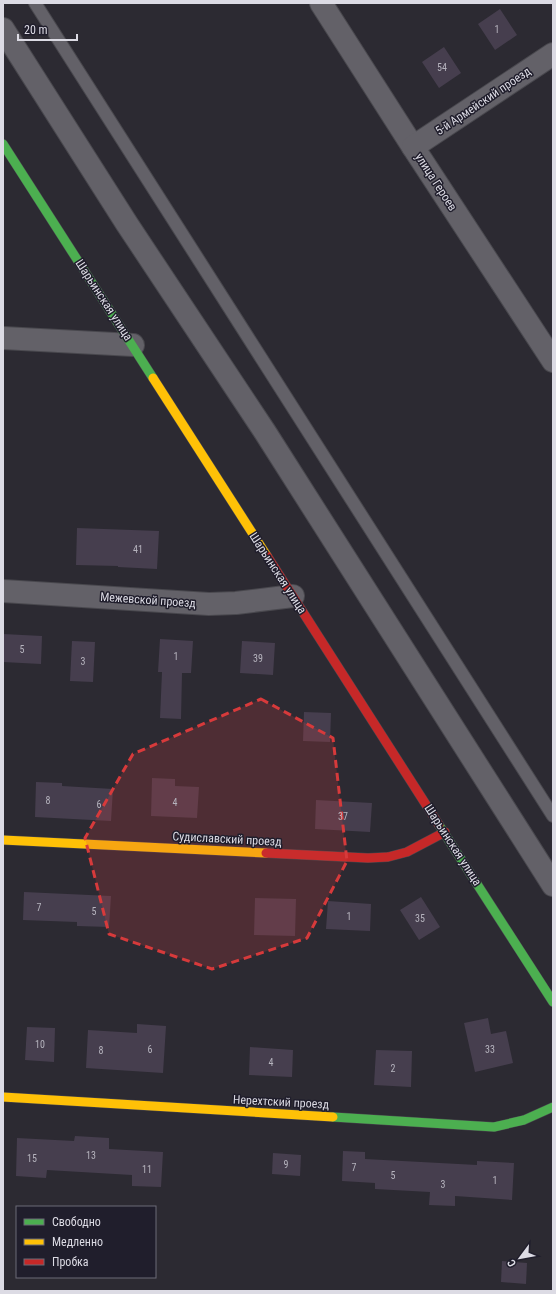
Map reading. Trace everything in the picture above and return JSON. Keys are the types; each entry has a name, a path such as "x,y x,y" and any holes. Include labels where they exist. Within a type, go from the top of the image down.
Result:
{"street":[{"name":"улица Героев","path":"321,3 413,148 553,361"},
{"path":"3,28 127,224 270,439 553,885"},
{"name":"5-й Армейский проезд","path":"413,148 553,54"},
{"name":"Шарьинская улица","path":"3,144 553,1002"},
{"path":"3,338 133,345"},
{"name":"Межевской проезд","path":"3,591 209,604 236,603 293,596"},
{"name":"Судиславский проезд","path":"3,840 368,858 388,857 407,852 445,832"},
{"name":"Нерехтский проезд","path":"3,1097 494,1127 517,1123 540,1115 553,1107"}],"lane":[{"path":"35,3 553,816"}],"highlighted area":[{"path":"261,699 333,738 347,861 307,938 212,969 109,934 85,838 133,754"}],"building":[{"path":"500,9 517,35 495,50 478,24"},
{"path":"444,47 461,73 439,88 422,62"},
{"path":"77,528 159,531 157,569 76,565"},
{"path":"3,634 42,636 41,664 3,662"},
{"path":"160,639 193,641 191,673 182,673 181,719 160,718 162,672 158,672"},
{"path":"72,641 95,642 93,682 70,681"},
{"path":"242,641 275,643 273,675 240,673"},
{"path":"304,712 331,713 330,742 303,741"},
{"path":"152,778 175,779 175,786 199,787 197,818 151,816"},
{"path":"36,782 62,783 62,786 113,789 111,821 35,817"},
{"path":"316,800 372,803 370,832 315,829"},
{"path":"24,892 111,896 109,927 77,926 77,922 23,920"},
{"path":"421,897 440,927 419,940 400,910"},
{"path":"255,898 296,899 295,936 254,935"},
{"path":"328,901 371,904 370,931 326,929"},
{"path":"488,1018 491,1034 506,1031 513,1063 475,1072 464,1023"},
{"path":"137,1024 166,1026 163,1073 86,1068 88,1030 137,1033"},
{"path":"27,1027 55,1028 54,1062 25,1060"},
{"path":"250,1047 293,1050 292,1077 249,1075"},
{"path":"376,1050 412,1051 411,1087 374,1085"},
{"path":"75,1136 109,1138 109,1149 163,1152 161,1187 132,1186 132,1175 47,1170 46,1178 16,1176 17,1138 74,1141"},
{"path":"343,1151 365,1152 365,1159 477,1165 477,1161 514,1163 512,1200 455,1196 455,1206 429,1205 430,1192 375,1189 375,1183 342,1181"},
{"path":"273,1153 301,1155 300,1176 272,1174"},
{"path":"502,1261 527,1263 526,1284 501,1282"}],"traffic: fast":[{"path":"3,144 153,378"},
{"path":"439,825 553,1002"},
{"path":"333,1117 494,1127 524,1120 553,1107"}],"traffic: slow":[{"path":"153,378 267,556"},
{"path":"3,840 266,853"},
{"path":"3,1097 333,1117"}],"traffic: jam":[{"path":"267,556 439,825"},
{"path":"266,853 368,858 388,857 407,852 445,832"}]}
